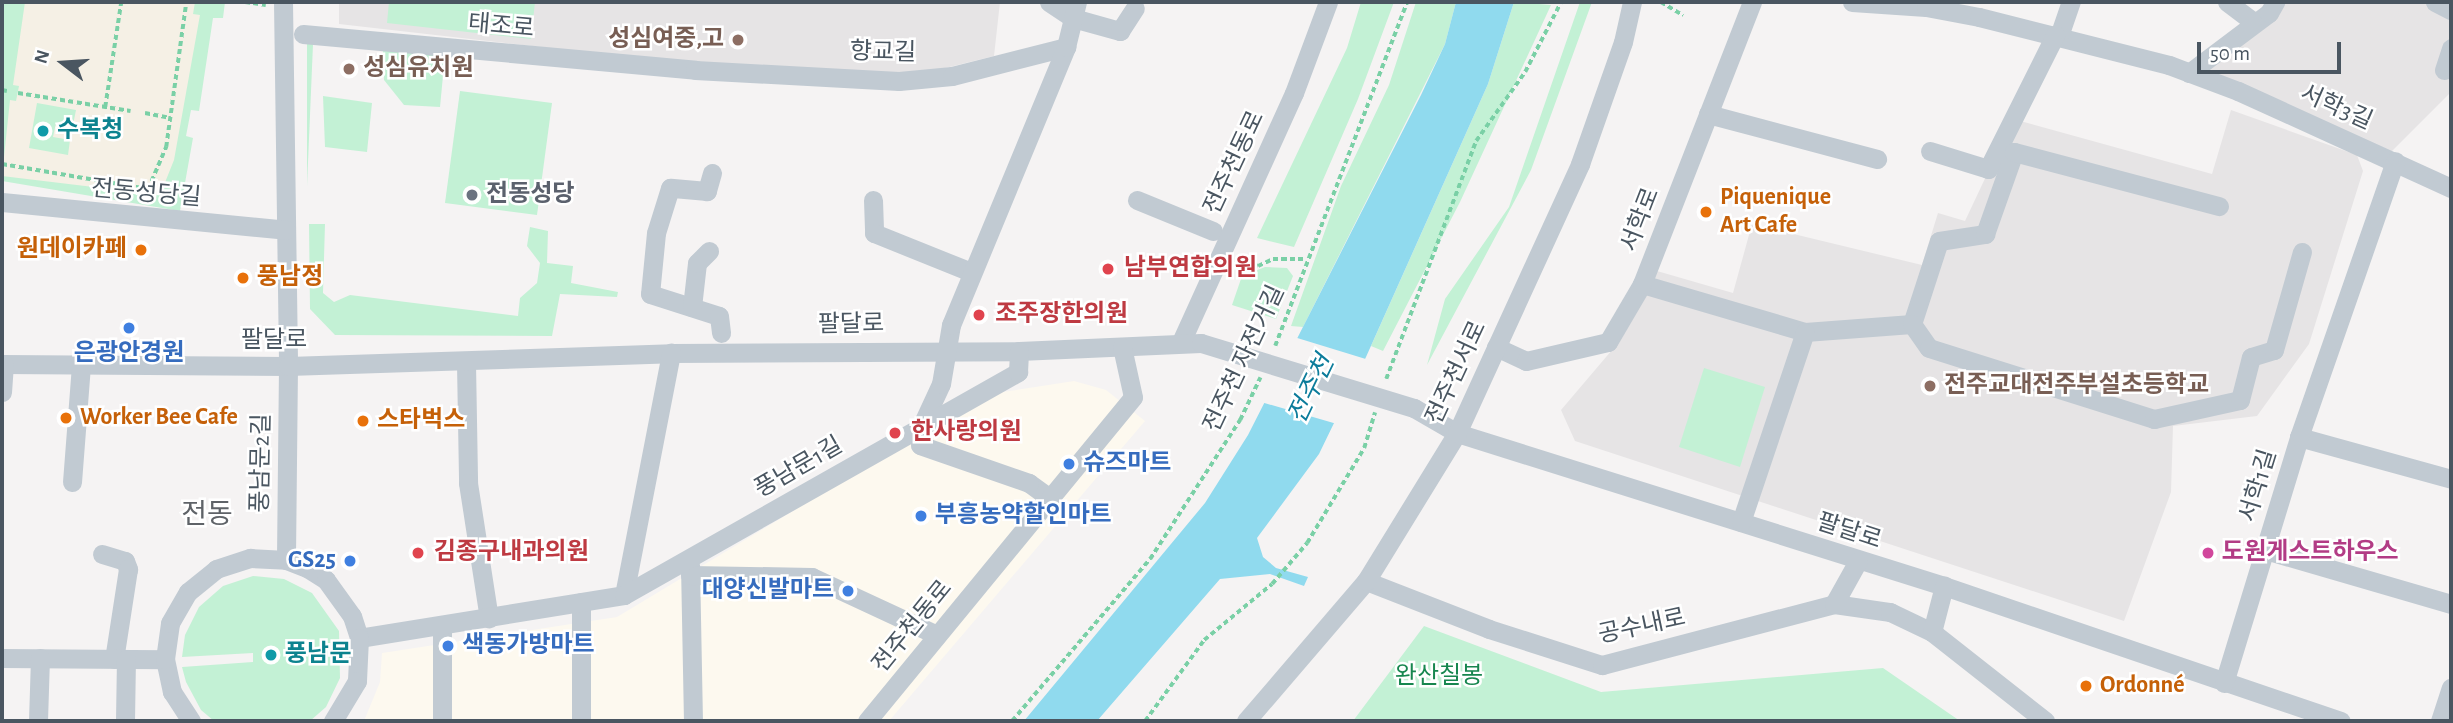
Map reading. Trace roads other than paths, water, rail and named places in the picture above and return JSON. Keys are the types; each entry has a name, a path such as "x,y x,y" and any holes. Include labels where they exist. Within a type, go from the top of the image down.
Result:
{"street":[{"path":"1049,2 1075,10 1120,31 1135,8"},
{"name":"전주천동로","path":"1191,343 1294,93 1328,2"},
{"name":"전주천서로","path":"1246,721 1366,581 1457,433 1580,164 1623,42 1632,2"},
{"name":"서학로","path":"1496,347 1526,361 1608,342 1642,284 1752,2"},
{"name":"서학3길","path":"1852,2 1927,4 2057,36 2189,73 2451,187"},
{"path":"1930,151 1988,169 2057,36 2071,2"},
{"path":"2227,2 2254,22"},
{"path":"2189,73 2269,12 2275,2"},
{"path":"2435,2 2451,10"},
{"path":"276,3 286,230 288,366"},
{"path":"1051,499 1029,483 920,445 921,427 941,384 947,348 971,272 1066,47 1075,10"},
{"name":"태조로","path":"303,34 695,70"},
{"name":"향교길","path":"695,70 899,81 952,76 1066,47"},
{"path":"2444,70 2451,48"},
{"path":"1708,114 1877,159"},
{"path":"1912,324 1939,240 1985,233 2014,152 2219,206"},
{"path":"2395,161 2299,438 2451,479"},
{"path":"712,173 706,191 670,188 656,233 650,294 719,316 721,333"},
{"path":"873,200 874,233 971,272"},
{"name":"전주천동로","path":"1137,200 1213,231"},
{"name":"전동성당길","path":"2,202 286,230"},
{"path":"692,307 697,263 709,251"},
{"path":"1912,324 1928,348 2154,419 2240,400 2251,357 2274,350 2302,252"},
{"path":"1642,284 1805,332 1912,324"},
{"path":"1741,522 1805,332"},
{"name":"팔달로","path":"2,392 3,364 288,366 466,363 671,353 947,348 1018,351 1191,343 1414,408 1457,433 1944,586 2341,721"},
{"name":"전주천동로","path":"867,721 1133,397 1122,347"},
{"name":"풍남문1길","path":"359,638 624,595 690,567 921,427 1018,372 1018,351"},
{"path":"624,595 671,353"},
{"path":"466,363 468,483 489,618"},
{"path":"72,482 81,365"},
{"name":"풍남문2길","path":"286,560 288,366"},
{"name":"서학1길","path":"2265,550 2299,438"},
{"path":"2224,683 2265,550 2451,604"},
{"path":"102,554 125,561 128,569 120,659 125,721"},
{"path":"191,721 172,692 165,659 170,623 188,592 216,569 250,558 286,560 326,580 341,597 359,638 357,681 333,721"},
{"path":"1834,604 1858,561"},
{"path":"693,721 690,567 812,577 937,635"},
{"name":"공수내로","path":"1366,581 1489,629 1602,665 1834,604 1890,612 1932,632 2045,721"},
{"path":"1932,632 1944,586"},
{"path":"581,602 582,721"},
{"path":"442,626 442,721"},
{"path":"2,658 165,659"},
{"path":"38,721 40,658"},
{"path":"2440,721 2451,688"}],"water":[{"name":"전주천","path":"1456,2 1514,2 1488,84 1366,357 1319,454 1257,538 1263,557 1276,568 1308,577 1304,586 1270,574 1220,579 1097,721 1024,721 1205,503 1248,435 1421,95 1445,44"}],"place":[{"name":"성심여중,고","path":"738,40"},
{"name":"성심유치원","path":"349,69"},
{"name":"수복청","path":"43,131"},
{"name":"전동성당","path":"472,195"},
{"name":"Piquenique Art Cafe","path":"1706,212"},
{"name":"원데이카페","path":"141,250"},
{"name":"남부연합의원","path":"1108,269"},
{"name":"풍남정","path":"243,278"},
{"name":"조주장한의원","path":"979,315"},
{"name":"은광안경원","path":"129,328"},
{"name":"전주교대전주부설초등학교","path":"1930,386"},
{"name":"Worker Bee Cafe","path":"66,418"},
{"name":"스타벅스","path":"363,421"},
{"name":"한사랑의원","path":"895,433"},
{"name":"슈즈마트","path":"1069,464"},
{"name":"부흥농약할인마트","path":"921,516"},
{"name":"김종구내과의원","path":"418,553"},
{"name":"도원게스트하우스","path":"2208,553"},
{"name":"GS25","path":"350,561"},
{"name":"대양신발마트","path":"848,591"},
{"name":"색동가방마트","path":"448,646"},
{"name":"풍남문","path":"271,655"},
{"name":"Ordonné","path":"2086,686"}],"district":[{"name":"전동","path":"207,515"}],"park label":[{"name":"완산칠봉","path":"1439,677"}]}
